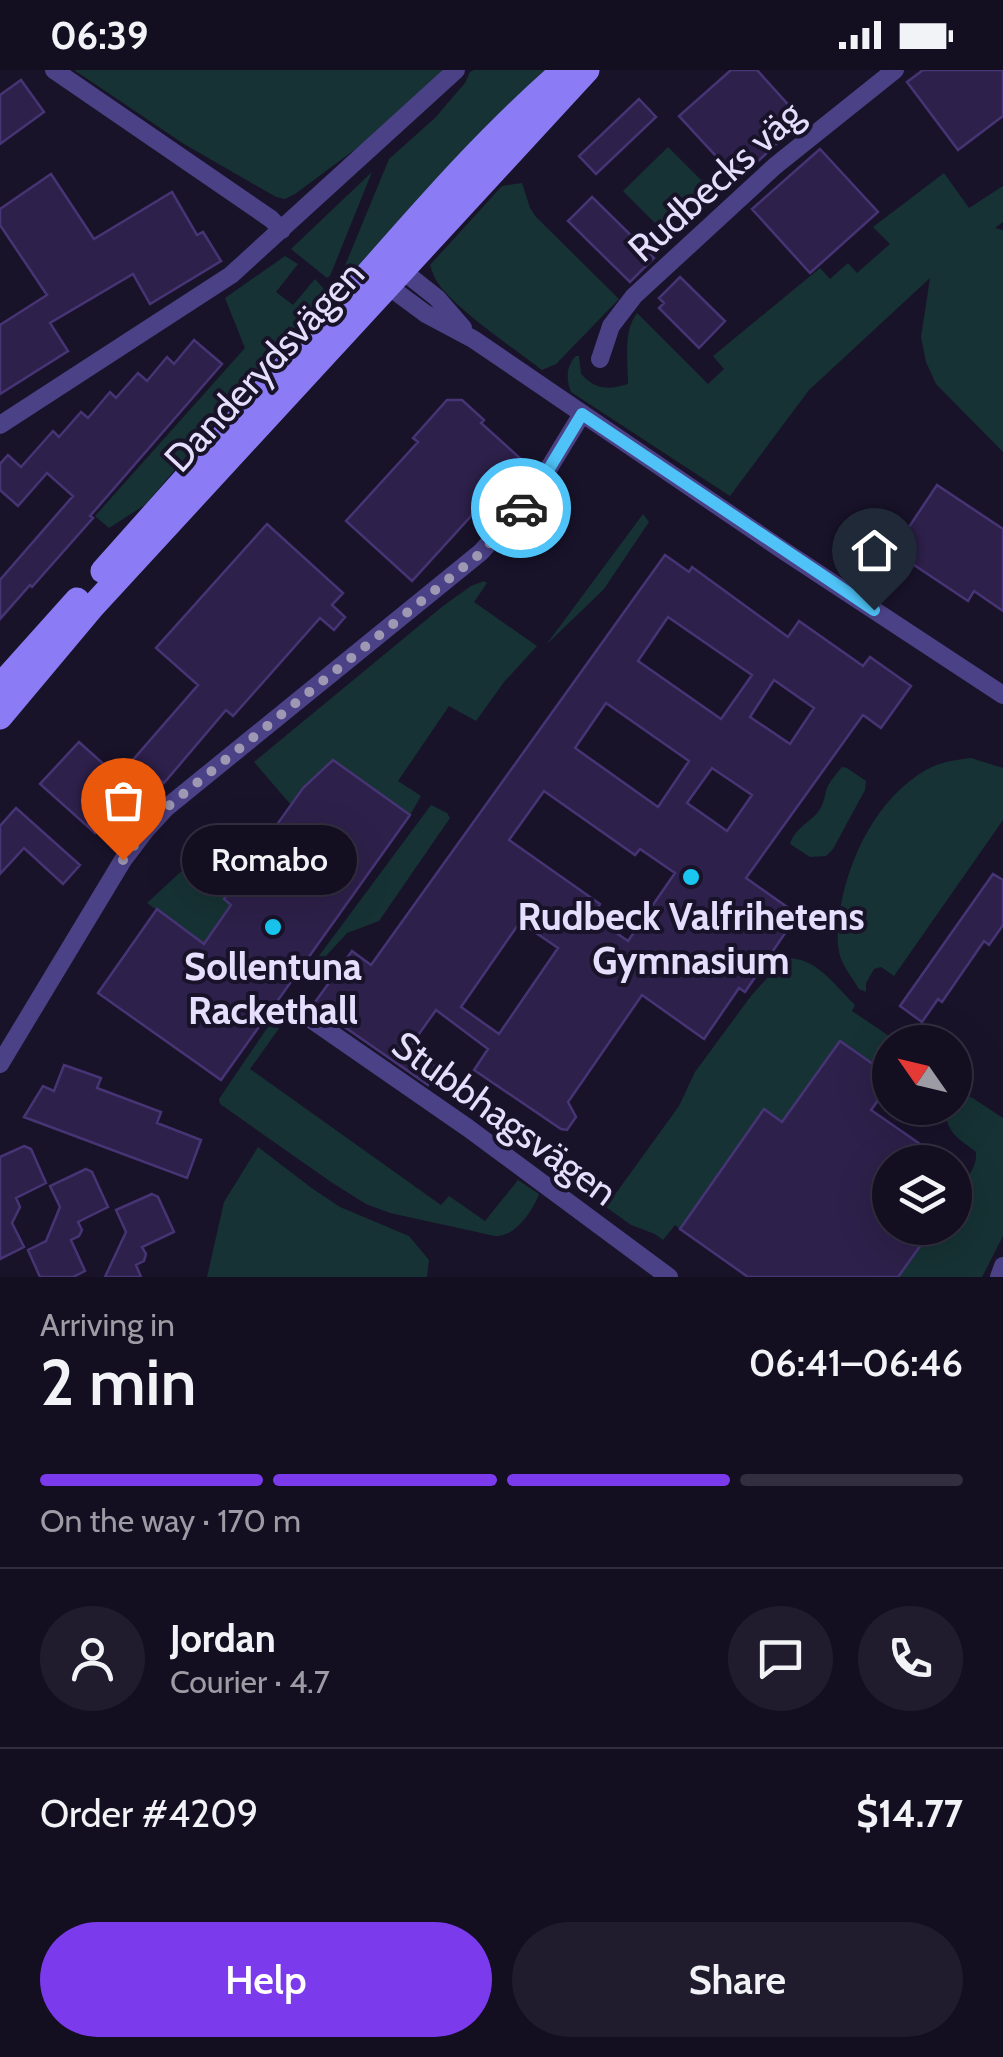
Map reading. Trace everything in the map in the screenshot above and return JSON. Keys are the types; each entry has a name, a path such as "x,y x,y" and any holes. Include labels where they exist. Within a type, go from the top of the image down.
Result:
{"main road":[{"name":"Danderydsvägen","path":"0,717 386,271 517,110 564,70"},
{"name":"Danderydsvägen","path":"0,686 386,271 587,70"}],"street":[{"path":"54,70 282,230"},
{"path":"0,425 231,275 456,70"},
{"name":"Rudbecks väg","path":"600,359 611,326 634,296 775,166 896,70"},
{"path":"386,271 426,314 473,339 1003,695"},
{"path":"0,1064 123,860 145,831 166,808 482,552 532,493 582,414"},
{"name":"Stubbhagsvägen","path":"302,1013 468,1128 669,1277"},
{"path":"999,1277 1003,1266"}],"green space":[{"path":"74,70 443,70 361,145 285,199 184,144"},
{"path":"474,70 545,70 358,269 346,276 342,273 389,159 435,118"},
{"path":"668,147 706,185 661,229 623,191"},
{"path":"372,172 330,276 327,278 291,249"},
{"path":"944,173 969,208 1003,186 1003,222 995,228 1003,230 1003,452 936,384 926,362 921,337 930,278 809,390 730,496 571,392 568,373 576,356 581,374 597,386 628,384 628,338 637,313 708,384 724,369 713,356 820,268 830,279 848,263 857,273 890,244 873,227"},
{"path":"522,183 536,217 619,299 556,364 542,370 444,291 430,265 502,186"},
{"path":"285,256 298,264 276,292 293,305 315,279 324,294 145,505 109,528 95,516 245,348 225,298"},
{"path":"643,514 649,522 604,589 546,645"},
{"path":"484,581 487,583 474,602 537,646 476,721 449,706 398,781 421,796 410,815 333,760 291,805 254,762 443,606"},
{"path":"971,758 1003,768 1003,820 894,976 881,967 874,969 866,992 859,989 842,960 838,939 844,890 858,850 880,813 909,782 936,765"},
{"path":"842,767 866,781 865,790 833,849 826,856 810,857 790,844 798,830 820,809 828,785"},
{"path":"431,805 450,818 379,921 347,933 316,967 313,964"},
{"path":"250,824 266,824 273,831 204,944 147,903 201,853 220,850"},
{"path":"785,958 815,967 855,1005 852,1011 873,1025 872,1064 839,1041 782,1122 764,1110 680,1229 675,1225 663,1240 631,1225 606,1207 679,1106 695,1072 751,996"},
{"path":"276,1015 285,1020 250,1069 441,1205 449,1196 485,1221 518,1180 539,1194 522,1222 495,1236 366,1204 220,1104 219,1099"},
{"path":"972,1098 1003,1118 1003,1236 982,1277 898,1277 921,1245 972,1245 972,1171 976,1152 948,1125 972,1125"},
{"path":"258,1147 340,1207 409,1236 429,1260 427,1277 207,1277 224,1202"}],"building":[{"path":"731,70 757,70 802,120 738,180 679,116"},
{"path":"923,70 1003,70 1003,116 958,150 907,82"},
{"path":"21,80 44,112 0,144 0,95"},
{"path":"639,99 656,117 596,174 579,156"},
{"path":"820,149 878,212 810,273 752,209"},
{"path":"51,174 94,239 172,192 197,235 203,232 221,261 150,304 133,274 50,323 68,351 0,394 0,325 47,295 0,225 0,209"},
{"path":"592,197 654,258 630,282 568,221"},
{"path":"680,277 725,321 699,348 659,308 664,303 659,298"},
{"path":"194,340 222,364 90,516 93,518 0,619 0,580 73,496 47,473 18,506 0,490 0,464 8,455 21,467 53,431 59,437 81,412 88,418 110,392 116,398 138,373 147,381 167,357 174,364"},
{"path":"447,400 462,400 522,460 412,581 346,521 418,442 413,438"},
{"path":"937,485 1003,529 1003,611 974,591 968,601 893,551"},
{"path":"267,524 343,593 332,605 345,617 334,630 320,618 233,716 226,710 164,783 151,772 95,833 40,784 79,742 118,777 198,685 156,648"},
{"name":"Rudbeck Valfrihetens Gymnasium","path":"665,555 689,572 692,567 788,637 799,621 863,666 870,657 911,686 881,728 863,715 746,878 796,917 745,992 739,988 704,1039 642,995 568,1102 576,1117 567,1130 474,1070 488,1049 436,1010 409,1048 439,1069 428,1085 313,1005 352,951 371,965","holes":["668,617 752,675 721,719 638,661","774,680 814,708 790,744 750,717","606,703 689,761 658,807 575,748","712,768 752,795 727,831 687,803","544,791 635,855 640,849 675,873 628,941 592,916 600,904 509,840","520,922 558,948 499,1034 461,1007"]},
{"name":"Sollentuna Rackethall","path":"333,760 410,815 221,1080 98,993 157,909 204,944 231,905 224,899 303,788"},
{"path":"16,808 80,865 63,884 24,848 0,874 0,826"},
{"path":"993,874 1003,880 1003,925 989,945 984,941 942,1002 938,999 922,1022 900,1006"},
{"path":"840,1041 872,1063 872,1125 893,1125 921,1145 872,1145 872,1245 921,1245 898,1277 748,1277 680,1229 764,1109 782,1122"},
{"path":"64,1065 101,1078 97,1088 161,1112 157,1123 201,1140 187,1178 24,1117 43,1086 54,1091"},
{"path":"24,1146 31,1149 46,1183 16,1198 20,1207 12,1223 24,1247 0,1259 0,1157"},
{"path":"86,1169 92,1172 108,1207 78,1222 82,1230 71,1240 85,1271 73,1277 40,1277 28,1250 46,1241 60,1207 50,1186"},
{"path":"152,1194 158,1197 174,1232 142,1247 144,1261 136,1265 141,1277 105,1277 126,1232 116,1210"}],"way so far":[{"path":"123,860 166,808 482,552 521,508"}],"place":[{"name":"Romabo","path":"123,860"},
{"name":"Rudbeck Valfrihetens Gymnasium","path":"691,877"},
{"name":"Sollentuna Rackethall","path":"273,927"}],"route":[{"path":"521,508 582,414 874,610"}]}
